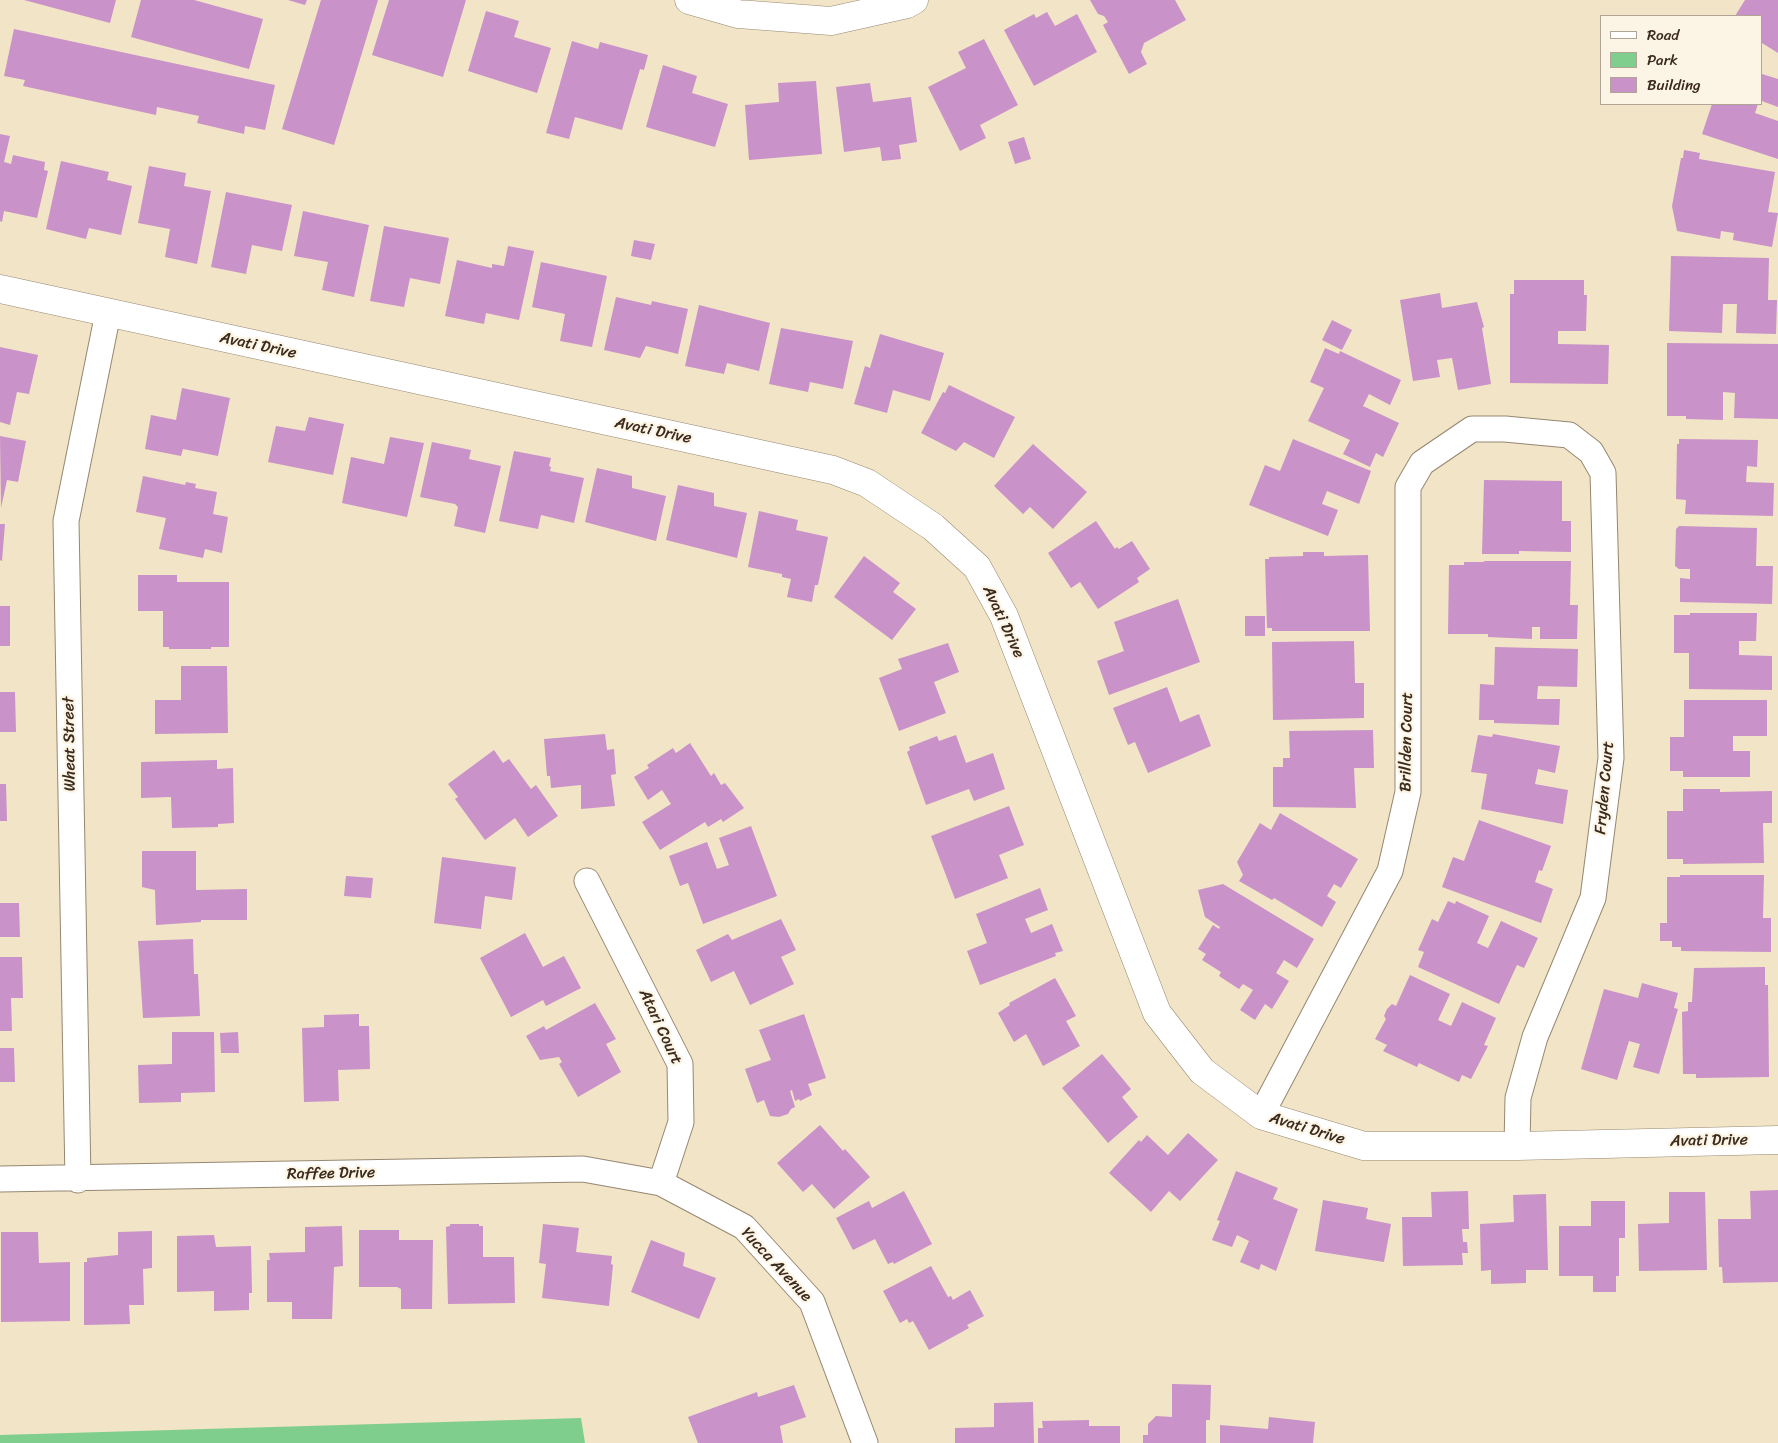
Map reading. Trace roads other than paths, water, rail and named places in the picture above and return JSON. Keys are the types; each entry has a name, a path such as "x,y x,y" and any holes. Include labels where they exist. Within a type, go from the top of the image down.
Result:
{"street":[{"path":"689,0 831,21 907,4 914,0"},
{"name":"Avati Drive","path":"0,290 833,470 866,483 933,527 977,567 1004,616 1157,1013 1202,1071 1261,1115 1364,1146 1517,1146 1778,1140"},
{"name":"Wheat Street","path":"78,1180 66,520 108,314"},
{"name":"Brillden Court","path":"1261,1115 1390,870 1408,792 1408,487 1422,463 1472,429 1505,429"},
{"name":"Fryden Court","path":"1505,429 1569,436 1591,452 1603,473 1611,758 1593,898 1535,1037 1518,1098 1517,1146"},
{"name":"Atari Court","path":"587,881 680,1064 681,1122 661,1183"},
{"name":"Raffee Drive","path":"0,1180 583,1169 661,1183"},
{"name":"Yucca Avenue","path":"661,1183 744,1227 812,1302 865,1443"}]}
